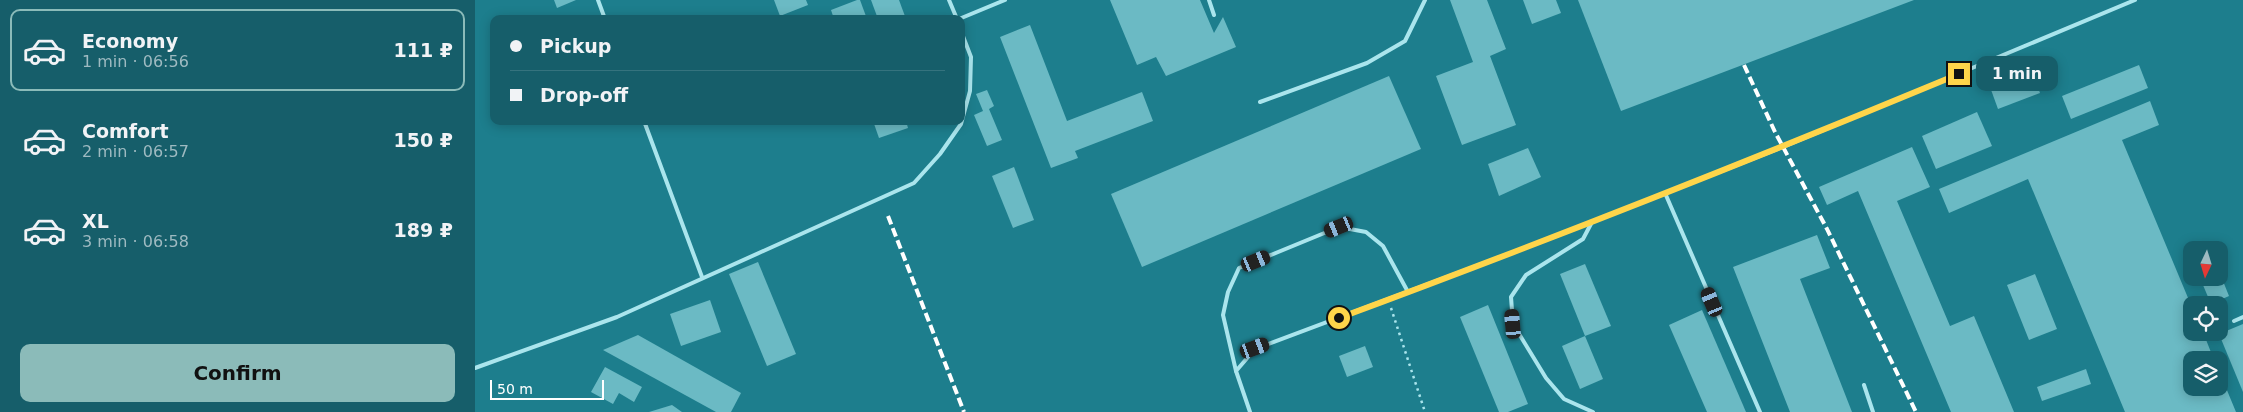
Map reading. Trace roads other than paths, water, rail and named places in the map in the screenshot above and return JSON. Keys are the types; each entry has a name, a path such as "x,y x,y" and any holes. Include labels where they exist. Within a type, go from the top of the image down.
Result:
{"lane":[{"path":"598,0 604,15"},
{"path":"949,0 956,15"},
{"path":"965,16 1005,0"},
{"path":"1209,0 1215,15"},
{"path":"1260,102 1367,63 1405,41 1425,0"},
{"path":"1236,371 1255,348 1593,222 1783,147 2135,0"},
{"path":"965,41 971,57 970,91 965,109"},
{"path":"645,125 702,277"},
{"path":"475,368 617,317 702,277 915,183 940,154 960,125"},
{"path":"1665,193 1760,412"},
{"path":"1593,222 1583,239 1527,275 1511,298 1513,324 1546,378 1564,399 1593,412"},
{"path":"1250,412 1236,371 1223,315 1229,292 1239,268 1339,227 1366,232 1383,246 1408,292"},
{"path":"2234,321 2243,317"},
{"path":"1863,386 1873,412"}],"railway":[{"path":"1744,65 1775,132 1827,229 1916,412"},
{"path":"888,216 964,412"}]}
